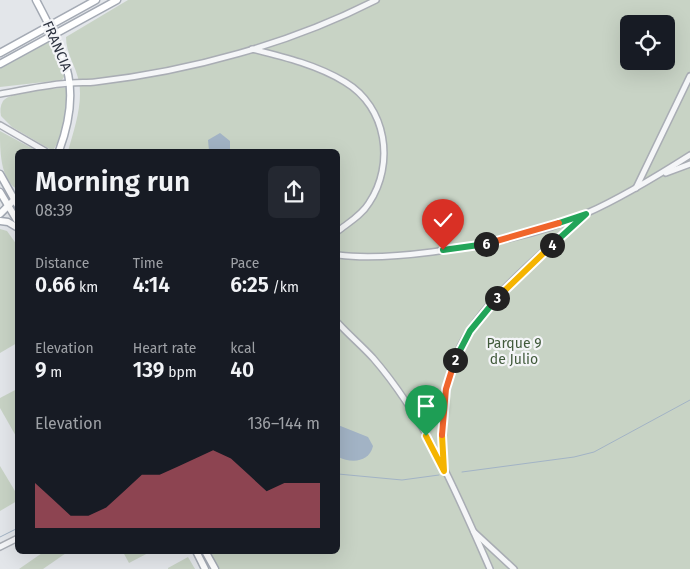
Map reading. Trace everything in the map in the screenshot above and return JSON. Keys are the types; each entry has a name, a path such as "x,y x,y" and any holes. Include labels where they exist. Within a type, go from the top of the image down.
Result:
{"main road":[{"name":"FRANCIA","path":"36,0 54,34 64,58 71,83 69,117 60,149"},
{"path":"0,53 96,0"},
{"path":"0,64 117,0"},
{"path":"0,174 15,196"},
{"path":"0,192 5,204 15,218"},
{"path":"0,214 5,204"},
{"path":"0,221 8,222 15,226"},
{"path":"198,554 206,569"},
{"path":"208,554 215,569"}],"street":[{"path":"0,94 71,83 94,82 206,62 251,49 342,17 376,0"},
{"path":"251,49 320,69 348,83 367,101 377,118 383,136 385,155 376,190 368,205 340,229"},
{"path":"636,188 690,76"},
{"path":"0,98 13,91"},
{"path":"1,126 41,149"},
{"path":"340,255 397,256 492,243 586,214 656,177 690,155"},
{"path":"656,177 690,164"},
{"path":"444,471 442,431 446,389 455,360 465,340 502,291 586,214"},
{"path":"340,325 373,358 416,417 473,530 490,569"},
{"path":"473,530 514,569"},
{"path":"0,547 15,540"}],"green space":[{"name":"Parque 9 de Julio","path":"128,0 690,0 690,569 219,569 212,554 340,554 340,149 69,149 77,117 80,90 78,76 68,49 66,37"},
{"path":"52,39 66,74 62,80 0,87 0,68"},
{"path":"68,87 65,120 54,149 50,149 12,127 1,116 0,110 3,101 15,95"},
{"path":"0,131 33,149 15,149 15,187 7,178 1,155"},
{"path":"0,229 7,231 15,242 15,344 0,353"},
{"path":"15,390 15,434 0,408 0,398"},
{"path":"0,466 15,491 15,502 0,511"},
{"path":"41,554 65,554 43,569 19,569"},
{"path":"124,554 146,554 129,563"},
{"path":"188,557 195,569 168,569 168,568"}],"water":[{"path":"220,133 230,141 230,149 209,149 208,140"},
{"path":"340,426 368,437 373,446 371,452 364,459 348,460 340,458"}],"waterway":[{"path":"462,472 574,457 594,452 690,400"},
{"path":"340,474 402,480 439,475"},
{"path":"0,537 15,530"}],"route":[{"path":"426,436 444,471 442,431 446,389 460,348 470,331 502,291 586,214 492,243 443,250"}]}
